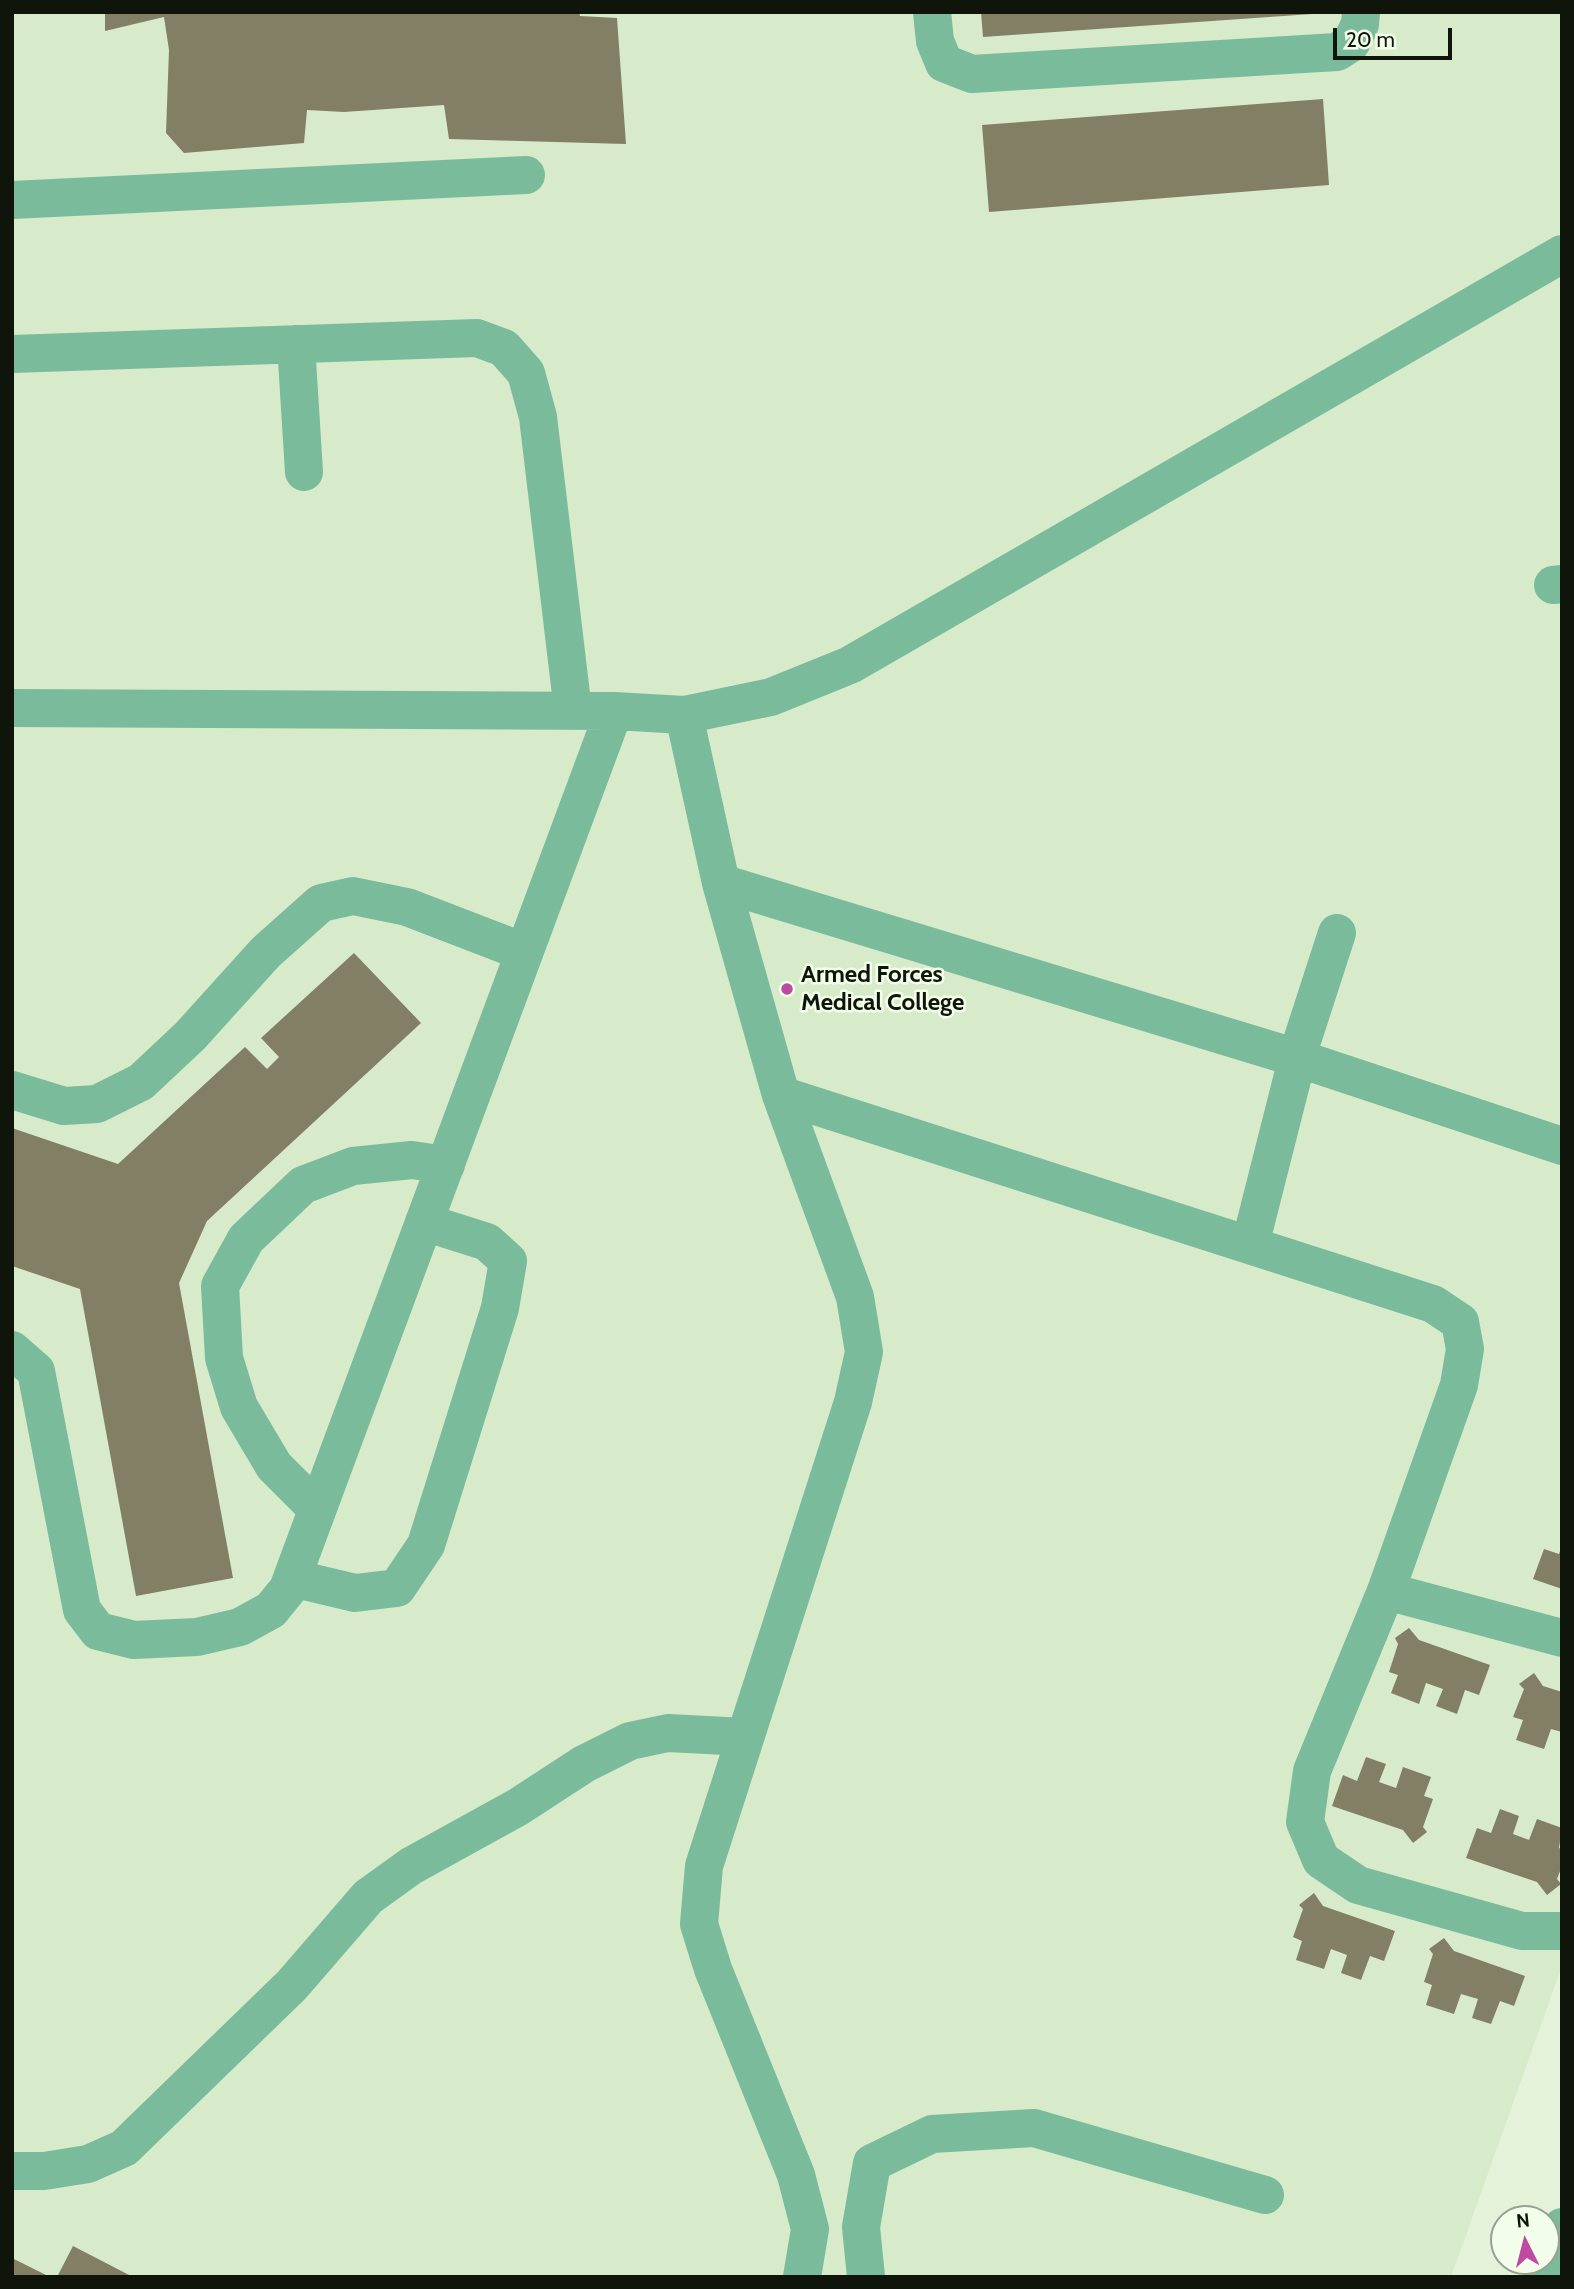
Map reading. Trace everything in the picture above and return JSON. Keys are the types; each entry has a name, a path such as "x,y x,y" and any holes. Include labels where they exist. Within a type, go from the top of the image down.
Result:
{"street":[{"path":"932,12 934,41 944,64 972,74 1337,52 1351,43 1360,24 1361,12"},
{"path":"12,200 526,175"},
{"path":"12,708 614,711 684,715 771,697 850,665 1562,254"},
{"path":"12,354 477,338 504,348 526,373 538,417 573,711"},
{"path":"296,344 304,472"},
{"path":"12,1350 36,1371 82,1610 97,1631 134,1640 197,1637 240,1627 271,1610 288,1589 614,711"},
{"path":"684,715 721,883 781,1095 855,1297 864,1352 853,1402 704,1866 699,1924 713,1969 796,2175 810,2229 802,2277"},
{"path":"721,883 1297,1058 1562,1146"},
{"path":"12,1090 64,1106 97,1104 141,1082 190,1036 266,952 321,904 353,896 407,907 524,952"},
{"path":"1250,1245 1297,1058 1337,933"},
{"path":"781,1095 1433,1304 1460,1322 1465,1349 1459,1385 1387,1591 1312,1771 1305,1822 1321,1860 1358,1885 1521,1931 1562,1931"},
{"path":"317,1509 274,1466 239,1408 224,1358 220,1286 246,1240 303,1185 354,1166 412,1160 446,1165"},
{"path":"292,1578 355,1593 397,1588 426,1545 500,1308 508,1261 487,1242 424,1222"},
{"path":"1387,1591 1562,1638"},
{"path":"12,2171 44,2171 88,2164 124,2148 292,1985 368,1897 411,1866 518,1807 584,1764 630,1741 668,1733 745,1737"},
{"path":"866,2277 861,2227 872,2164 932,2133 1034,2128 1265,2195"},
{"path":"1546,2277 1562,2227"}],"shaded area":[{"name":"Armed Forces Medical College","path":"12,12 1562,12 1562,1966 1451,2277 12,2277"}],"building":[{"path":"105,12 579,12 580,16 617,18 626,144 449,139 444,105 344,112 307,110 304,143 184,153 166,133 169,50 164,17 105,31"},
{"path":"981,12 1312,12 1312,14 983,37"},
{"path":"1323,99 1329,185 989,212 982,125"},
{"path":"354,953 421,1023 207,1221 179,1283 233,1578 136,1596 80,1289 12,1266 12,1128 118,1164 245,1047 267,1069 279,1057 261,1038"},
{"path":"1562,1546 1562,1589 1533,1579 1544,1549 1559,1554"},
{"path":"1409,1628 1419,1640 1490,1665 1479,1695 1465,1690 1457,1714 1436,1706 1443,1689 1426,1683 1419,1704 1391,1693 1398,1675 1389,1672 1398,1644 1395,1638"},
{"path":"1534,1673 1543,1686 1562,1692 1562,1732 1551,1729 1544,1749 1516,1740 1523,1720 1513,1717 1524,1689 1519,1684"},
{"path":"1366,1757 1386,1764 1379,1782 1396,1788 1403,1767 1431,1777 1424,1796 1433,1799 1423,1827 1427,1832 1413,1843 1403,1830 1332,1806 1343,1775 1357,1781"},
{"path":"1500,1809 1519,1816 1513,1834 1529,1840 1537,1819 1562,1828 1559,1848 1562,1849 1562,1866 1557,1879 1561,1884 1547,1895 1537,1882 1466,1858 1477,1828 1491,1833"},
{"path":"1314,1893 1323,1906 1395,1931 1384,1961 1370,1956 1361,1980 1341,1973 1347,1955 1331,1949 1324,1969 1296,1960 1302,1941 1293,1937 1303,1909 1299,1905"},
{"path":"1444,1938 1454,1951 1525,1976 1514,2006 1500,2001 1491,2024 1472,2018 1478,1999 1461,1994 1454,2014 1426,2005 1432,1985 1424,1982 1433,1954 1429,1949"},
{"path":"73,2246 133,2277 57,2277"},
{"path":"12,2258 50,2277 12,2277"}],"place":[{"name":"Armed Forces Medical College","path":"787,989"}]}
